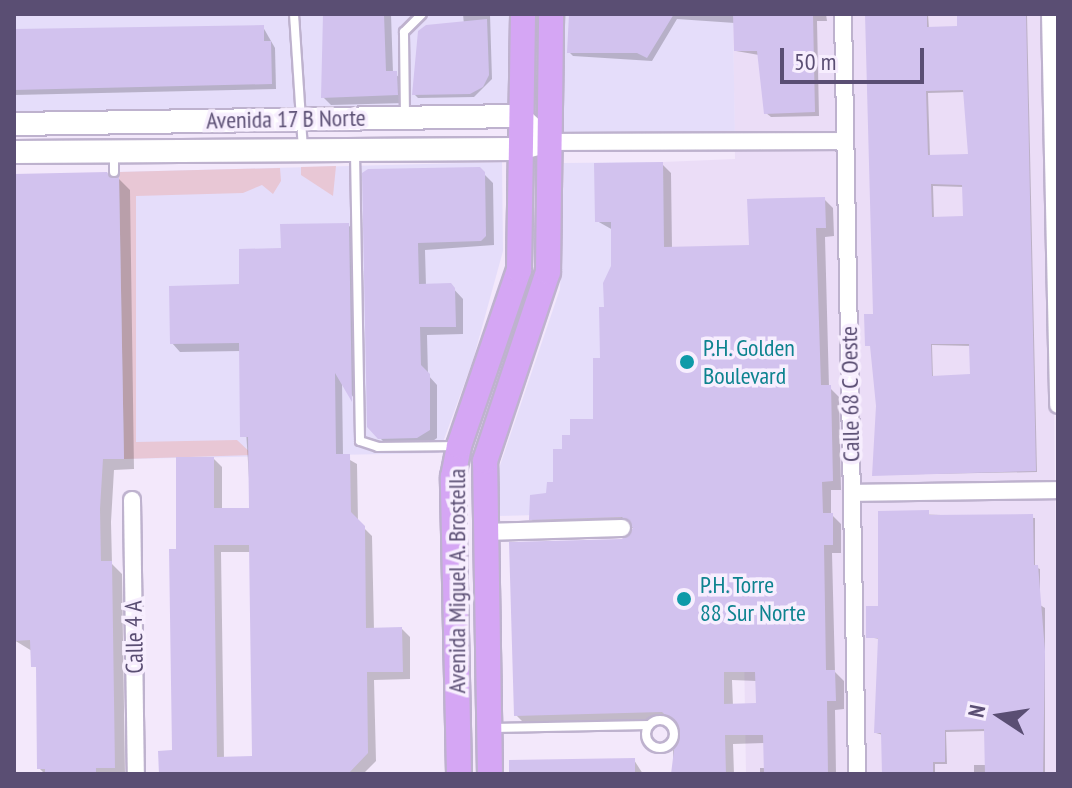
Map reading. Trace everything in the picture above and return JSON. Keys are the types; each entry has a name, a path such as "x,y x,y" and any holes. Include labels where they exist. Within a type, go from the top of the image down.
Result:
{"main road":[{"name":"Avenida Miguel A. Brostella","path":"459,774 453,488 459,446 519,270 518,149 523,14"},
{"name":"Avenida Miguel A. Brostella","path":"490,774 485,461 548,272 547,142 551,14"}],"street":[{"name":"Calle 68 C Oeste","path":"843,14 857,774"},
{"path":"1050,14 1058,405"},
{"name":"Avenida 17 B Norte","path":"14,124 519,116"},
{"path":"519,116 547,142"},
{"name":"Avenida 17 B Norte","path":"14,152 114,162 303,148 518,149 547,142 845,141"},
{"path":"852,493 1058,490"},
{"name":"Calle 4 A","path":"132,500 136,774"},
{"path":"484,532 622,528"}],"lane":[{"path":"294,14 303,148"},
{"path":"405,116 404,32 422,14"},
{"path":"355,148 360,441 378,447 459,446"},
{"path":"488,728 649,725"}],"shaded area":[{"path":"14,14 523,14 519,116 14,124"},
{"path":"551,14 733,14 735,142 547,142"},
{"path":"733,14 1050,14 1058,774 746,774 744,651 625,654 621,513 665,305 663,162 735,159"},
{"path":"502,162 503,251 473,360 439,453 124,459 119,172"},
{"path":"663,162 665,306 621,513 495,516 496,477 560,289 564,163"},
{"path":"336,166 333,196 301,175 301,167"},
{"path":"280,168 281,181 273,194 262,185 243,193 136,196 136,442 237,440 253,455 124,459 119,172"}],"building":[{"path":"323,14 384,14 386,71 397,71 398,95 321,98"},
{"path":"569,14 674,14 647,58 637,53 567,53"},
{"path":"733,14 813,14 815,112 764,114 757,51 734,51"},
{"path":"865,14 927,14 927,27 957,26 957,14 1026,14 1036,471 872,476 876,406 870,346 865,346 864,314 873,314","holes":["963,90 968,154 928,155 926,91","931,184 962,185 963,216 932,217","931,344 969,344 970,374 932,376"]},
{"path":"487,19 489,75 483,87 470,94 412,95 418,31 426,25"},
{"path":"264,25 264,41 271,41 272,84 14,90 14,29"},
{"path":"663,162 664,247 749,245 747,199 825,197 826,228 816,228 821,385 831,385 833,481 822,482 823,513 833,513 833,545 824,545 826,670 835,670 836,701 827,701 828,774 764,774 763,735 725,735 726,774 671,774 677,726 662,712 514,716 509,542 622,539 633,528 622,517 529,520 530,495 546,493 547,482 553,482 553,449 562,449 562,435 570,435 570,419 593,419 593,358 600,358 599,307 604,307 603,283 611,266 611,222 595,222 594,163","holes":["724,672 755,672 756,703 724,704"]},
{"path":"480,167 485,172 486,236 481,241 418,243 419,284 451,283 455,288 456,327 420,327 421,365 430,374 430,430 417,438 378,439 367,427 362,173 368,169"},
{"path":"107,172 111,178 119,176 124,459 103,459 100,509 101,561 112,561 115,768 96,768 96,774 45,774 45,769 37,769 36,667 31,667 30,640 14,641 14,174"},
{"path":"349,223 352,402 335,373 336,454 350,454 351,512 365,526 366,628 402,627 403,672 367,672 368,753 348,774 159,774 158,751 172,750 169,549 176,549 176,457 214,457 214,508 249,508 248,437 240,437 239,343 170,344 169,286 239,284 239,249 281,248 280,224","holes":["214,545 249,545 252,756 217,757"]},
{"path":"929,510 929,515 1033,514 1034,565 1038,565 1045,651 1043,774 985,774 984,729 945,730 945,762 933,762 933,774 882,774 881,733 874,733 878,638 866,638 866,606 878,606 878,511"},
{"path":"635,758 635,774 509,774 509,760"}],"place":[{"name":"P.H. Golden Boulevard","path":"687,362"},
{"name":"P.H. Torre 88 Sur Norte","path":"684,599"}]}
